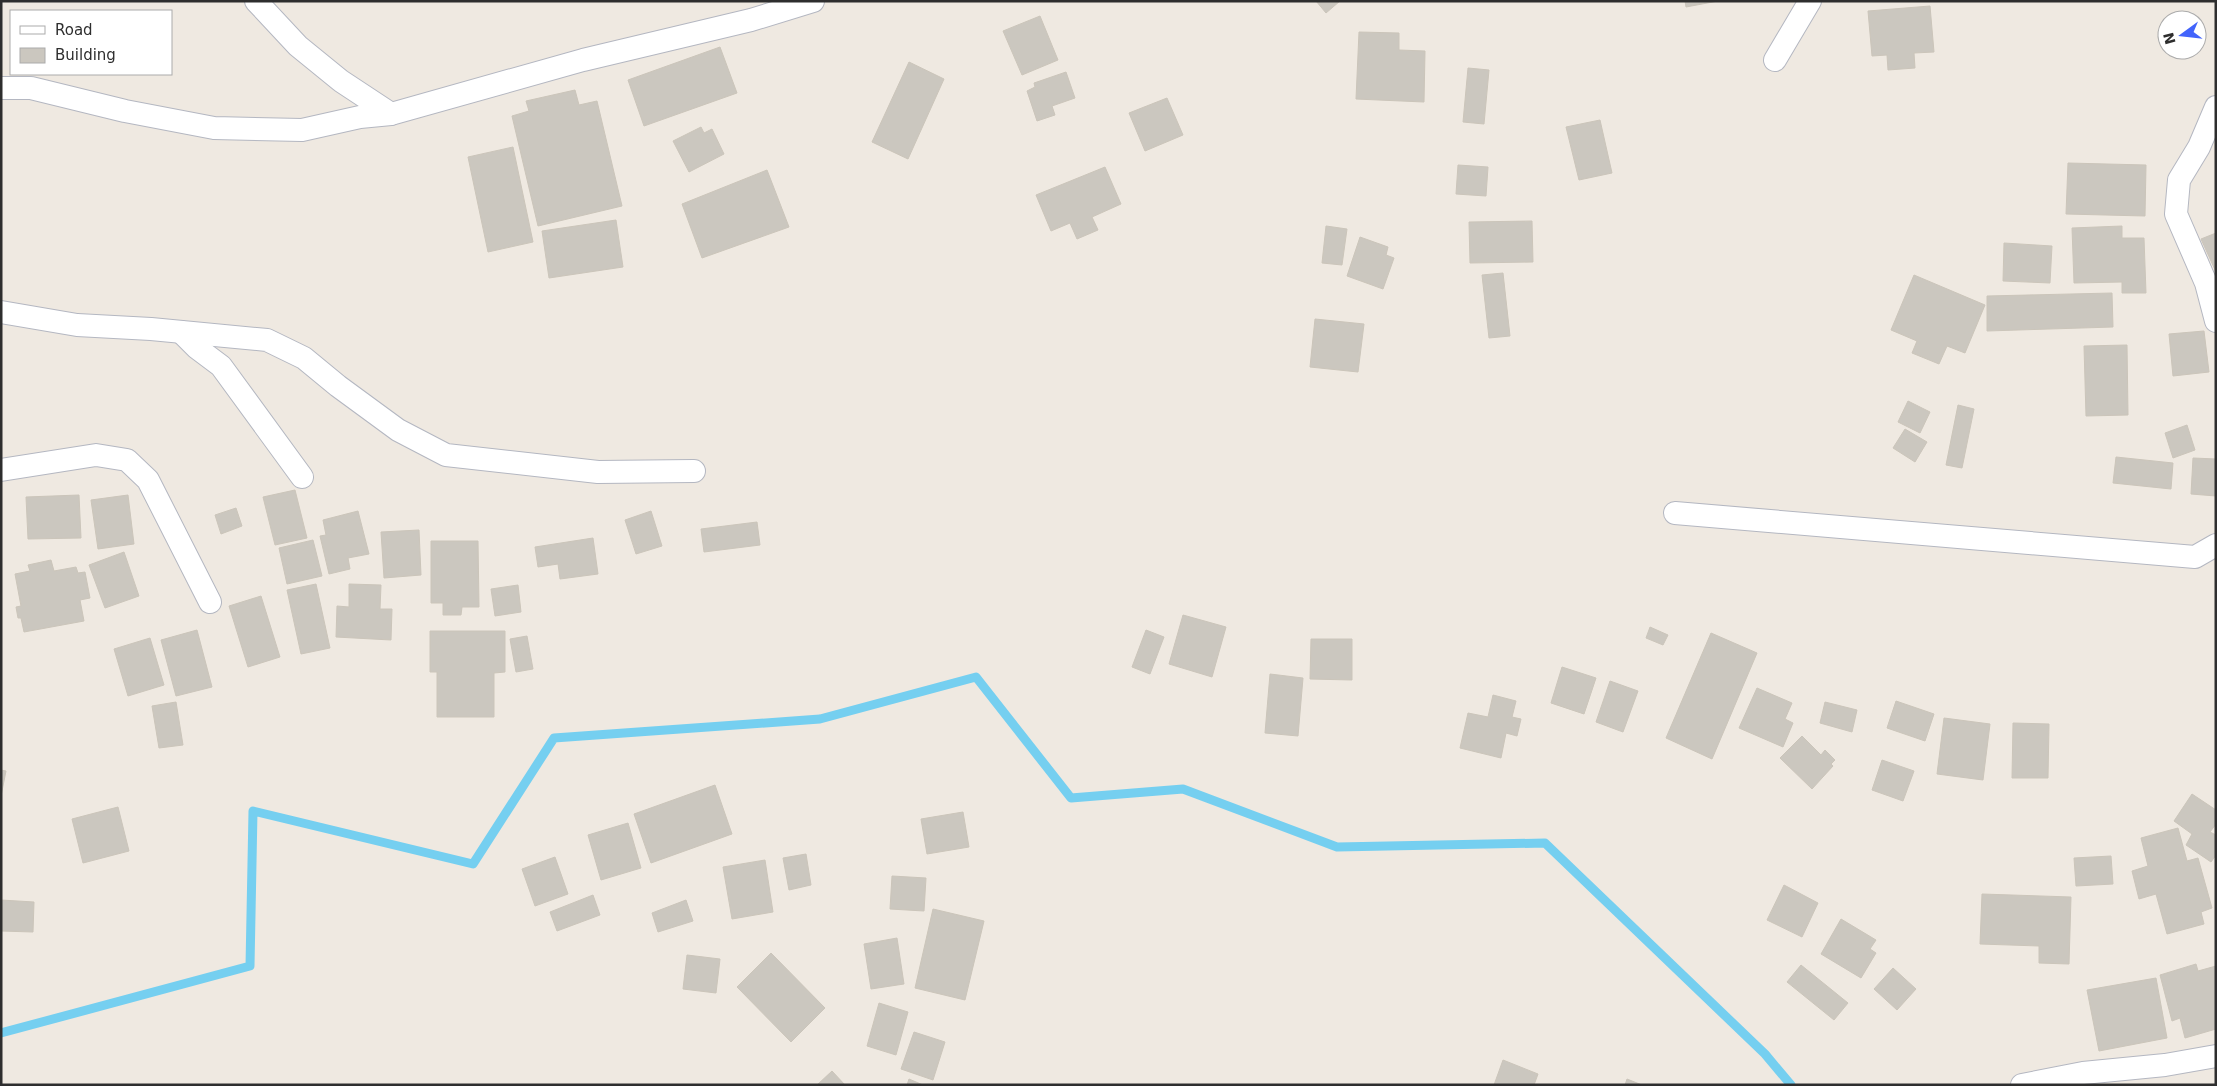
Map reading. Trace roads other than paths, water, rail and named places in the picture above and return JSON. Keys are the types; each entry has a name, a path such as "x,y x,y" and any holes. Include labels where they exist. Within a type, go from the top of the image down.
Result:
{"street":[{"path":"256,1 298,46 341,81 391,114"},
{"path":"1,88 31,88 125,111 214,128 302,130 360,117 391,114 583,60 751,20 813,1"},
{"path":"1775,60 1810,1"},
{"path":"2216,107 2199,146 2179,180 2176,214 2206,283 2216,321"},
{"path":"1,312 77,325 267,340 304,358 338,386 398,430 446,455 598,472 694,470"},
{"path":"181,332 197,348 221,366 302,477"},
{"path":"1,470 96,455 127,460 148,480 210,602"},
{"path":"1675,513 2195,557 2216,544"},
{"path":"2022,1085 2083,1073 2165,1065 2216,1056"}],"waterway":[{"path":"1,1033 250,966 253,811 473,864 554,738 820,719 976,677 1071,798 1183,789 1337,847 1545,843 1765,1054 1791,1085"}]}
